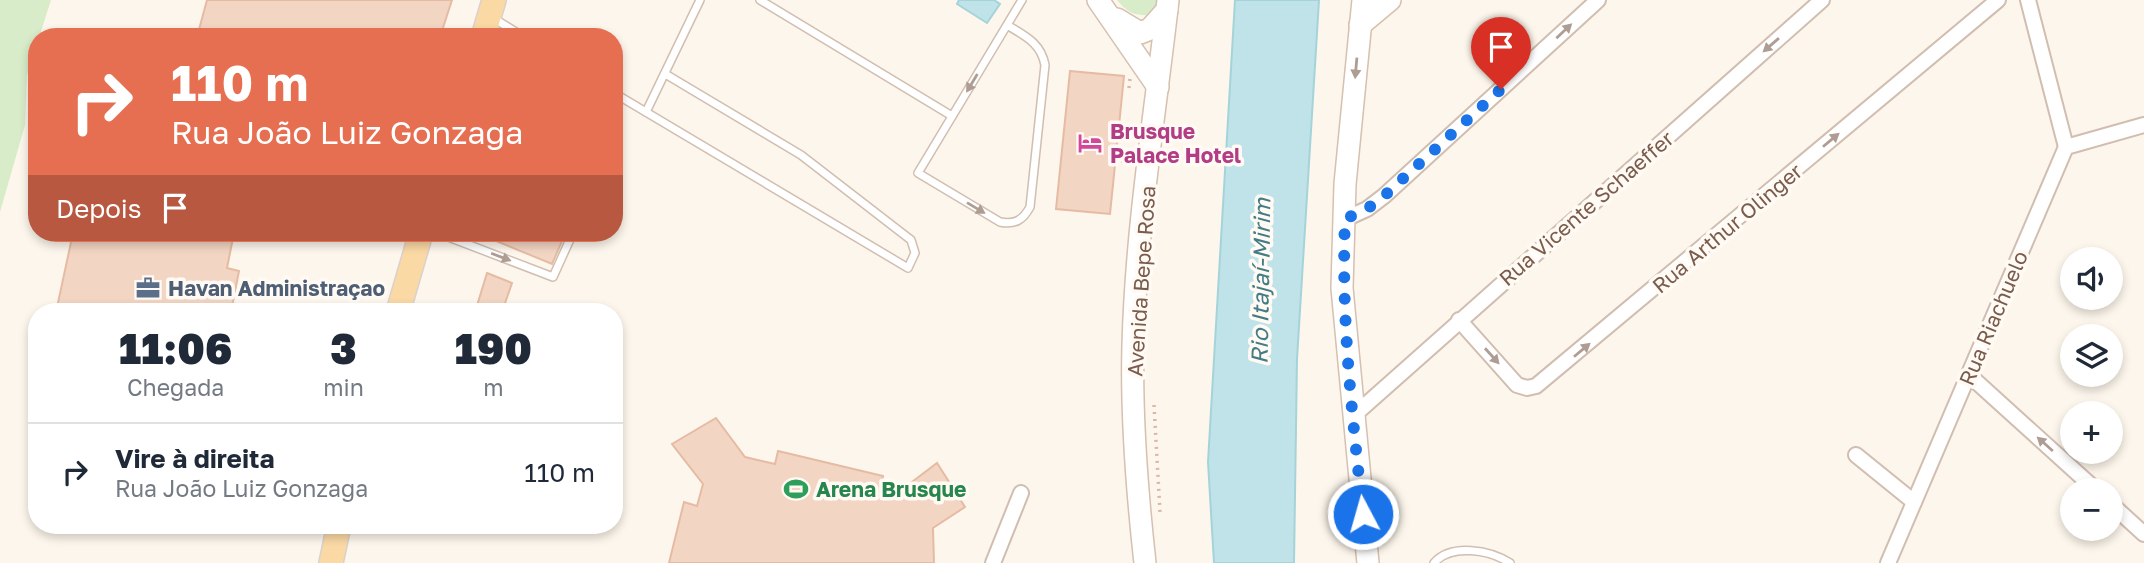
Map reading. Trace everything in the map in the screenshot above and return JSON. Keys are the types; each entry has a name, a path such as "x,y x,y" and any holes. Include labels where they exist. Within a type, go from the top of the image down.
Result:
{"main road":[{"path":"1363,0 1345,184 1342,288 1352,417 1368,563"},
{"path":"1360,25 1390,0"},
{"path":"1103,7 1140,33 1150,29 1167,5"},
{"name":"Avenida Bepe Rosa","path":"1143,558 1136,467 1133,345 1137,282 1167,5"},
{"path":"1103,7 1158,87"},
{"path":"401,303 418,242"},
{"path":"331,563 337,534"}],"street":[{"path":"1345,219 1367,209 1384,196 1598,0"},
{"name":"Rua Vicente Schaeffer","path":"1352,417 1822,0"},
{"name":"Rua Arthur Olinger","path":"1459,320 1517,385 1527,388 1536,386 1998,0"},
{"path":"2028,0 2066,147 2144,125"},
{"name":"Rua Riachuelo","path":"1888,563 2066,147"},
{"path":"1969,375 2083,478"},
{"path":"1856,455 1914,502"},
{"path":"993,563 1021,494"},
{"path":"2123,515 2144,534"}],"lane":[{"path":"646,113 667,75 700,0"},
{"path":"760,0 952,116"},
{"path":"1007,24 1035,43 1042,53 1045,65 1030,207 1017,222 1000,222 918,173 1007,24 1022,0"},
{"path":"489,17 508,28"},
{"path":"623,99 908,268 915,253 911,240 801,155 667,75"},
{"path":"462,242 553,277 569,242"},
{"path":"1438,561 1452,551 1484,553 1510,563"}],"path":[{"path":"1152,400 1156,413 1159,516"}],"green space":[{"path":"0,0 51,0 42,28 28,28 25,125 0,212"},
{"path":"1117,0 1158,0 1150,15 1144,15 1131,12"}],"water":[{"path":"959,0 994,0 1000,4 987,23 957,4"},
{"name":"Rio Itajaí-Mirim","path":"1235,0 1319,0 1297,359 1294,563 1214,563 1208,462"}],"building":[{"path":"207,0 452,0 443,28 199,28"},
{"name":"Brusque Palace Hotel","path":"1070,71 1124,76 1110,214 1056,209"},
{"name":"Havan Administraçao","path":"71,242 232,242 227,268 239,271 233,303 58,303"},
{"path":"499,242 562,242 552,264"},
{"path":"487,273 512,283 505,303 478,303"},
{"name":"Arena Brusque","path":"716,418 745,457 775,464 778,451 883,476 881,487 900,491 937,463 965,507 933,528 934,563 669,563 684,502 697,506 703,484 672,444"}],"place":[{"name":"Brusque Palace Hotel","path":"1090,143"},
{"name":"Havan Administraçao","path":"148,288"},
{"name":"Arena Brusque","path":"796,489"}],"route":[{"path":"1363,514 1345,342 1342,288 1345,219 1367,209 1384,196 1501,89"}]}
